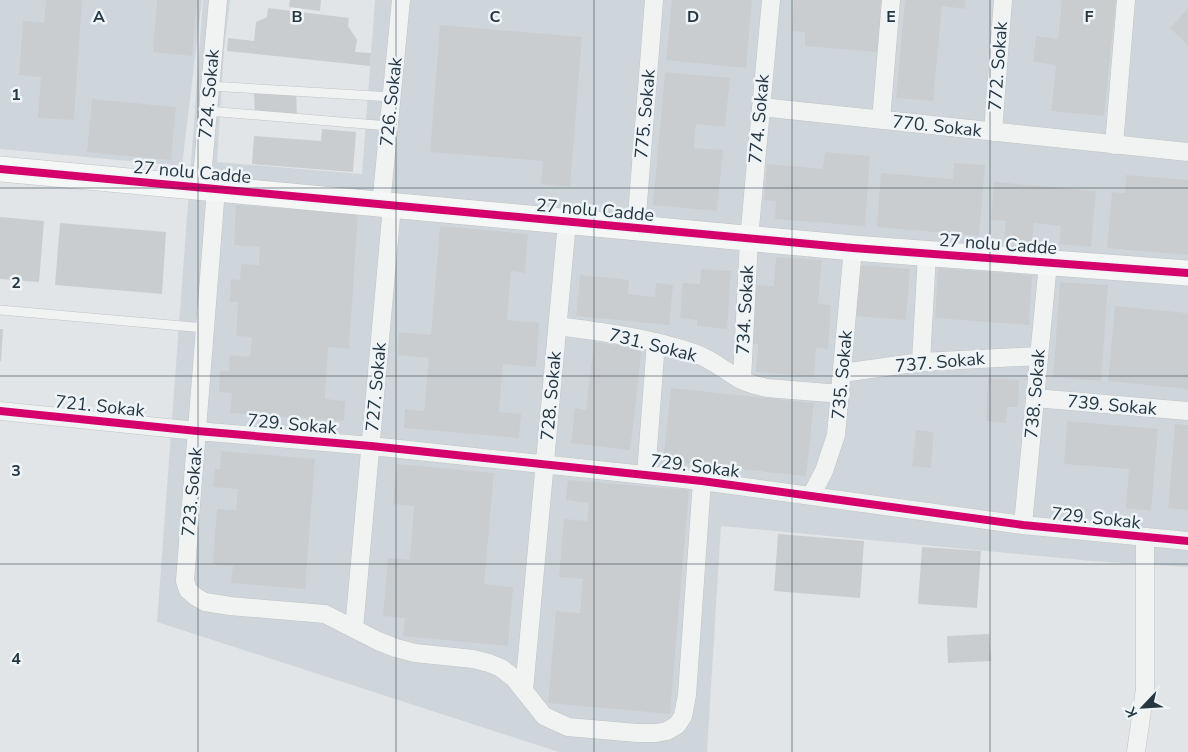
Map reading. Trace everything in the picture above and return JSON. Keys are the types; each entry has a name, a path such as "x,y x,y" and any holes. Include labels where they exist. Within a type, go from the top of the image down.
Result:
{"street":[{"name":"724. Sokak","path":"209,188 208,111 218,0"},
{"name":"726. Sokak","path":"387,205 389,126 401,0"},
{"name":"775. Sokak","path":"636,228 654,0"},
{"name":"774. Sokak","path":"748,239 770,0"},
{"path":"881,120 891,0"},
{"name":"772. Sokak","path":"993,132 1003,0"},
{"path":"1114,145 1126,0"},
{"name":"770. Sokak","path":"761,107 1188,152"},
{"name":"27 nolu Cadde","path":"0,169 748,239 1188,273"},
{"name":"723. Sokak","path":"209,188 205,328 185,581 188,590 205,602 325,614 354,629"},
{"name":"727. Sokak","path":"354,629 371,446 387,205"},
{"name":"728. Sokak","path":"524,690 567,222"},
{"name":"734. Sokak","path":"742,380 748,239"},
{"name":"735. Sokak","path":"811,496 824,471 836,435 853,248"},
{"path":"921,362 927,254"},
{"name":"738. Sokak","path":"1023,525 1048,263"},
{"name":"731. Sokak","path":"558,326 656,342 695,353 713,361 742,380 767,388 841,394"},
{"path":"646,475 656,342"},
{"name":"737. Sokak","path":"842,374 921,362 1039,356"},
{"name":"739. Sokak","path":"1035,398 1188,411"},
{"name":"721. Sokak","path":"0,411 197,431"},
{"name":"729. Sokak","path":"197,431 371,446 702,481 1023,525 1188,541"},
{"path":"354,629 378,641 406,650 489,663 501,668 514,678 544,716 568,727 656,733 668,731 677,725 683,716 688,695 702,481"},
{"path":"1136,752 1145,689 1145,538"}],"lane":[{"path":"210,86 392,97"},
{"path":"208,111 389,126"},
{"path":"0,310 205,328"}],"shaded area":[{"path":"0,0 202,0 182,166 0,149"},
{"path":"203,0 230,0 224,51 217,162 362,174 375,0 1188,0 1188,567 1092,561 721,526 707,752 559,752 157,622"}],"building":[{"path":"46,0 82,0 74,120 38,118 41,77 19,75 23,21 44,23"},
{"path":"157,0 197,0 192,56 153,52"},
{"path":"290,0 321,0 320,11 289,7"},
{"path":"672,0 752,0 746,68 666,60"},
{"path":"794,0 882,0 878,52 805,46 805,32 792,31"},
{"path":"905,0 966,0 965,9 942,6 933,101 896,98"},
{"path":"1062,0 1116,0 1104,116 1051,111 1056,65 1033,62 1036,36 1058,39"},
{"path":"268,8 349,18 348,26 357,40 355,52 371,53 370,66 227,51 228,38 254,41 256,22 267,17"},
{"path":"1188,8 1188,45 1170,28"},
{"path":"440,25 582,37 570,187 541,184 543,161 430,152"},
{"path":"665,72 730,78 725,127 696,124 694,148 723,150 717,211 653,205"},
{"path":"296,89 297,118 255,119 254,91"},
{"path":"92,99 176,107 171,160 87,152"},
{"path":"322,129 356,132 353,172 252,164 254,136 321,141"},
{"path":"825,152 870,156 865,226 775,219 776,201 764,200 767,164 823,169"},
{"path":"954,163 985,165 979,236 877,227 881,173 953,179"},
{"path":"1126,175 1188,180 1188,255 1107,248 1112,192 1125,193"},
{"path":"994,182 1096,191 1091,247 1059,244 1061,226 1034,223 1032,242 1004,240 1006,221 991,220"},
{"path":"236,205 358,214 349,349 328,347 325,399 345,401 344,421 230,413 232,393 219,392 220,371 229,371 230,355 250,357 252,337 236,336 238,302 230,302 231,279 240,280 241,264 259,265 260,247 234,245"},
{"path":"0,217 44,221 39,282 0,279"},
{"path":"60,223 166,232 162,294 55,285"},
{"path":"440,226 528,234 525,273 511,271 507,320 539,323 536,367 503,364 499,412 521,414 519,438 404,428 405,409 424,411 429,358 398,355 399,332 431,335"},
{"path":"776,257 822,260 818,304 831,305 828,349 816,348 814,376 756,372 758,344 751,344 754,285 774,286"},
{"path":"859,265 910,269 906,320 855,316"},
{"path":"938,268 1032,275 1029,325 935,318"},
{"path":"701,269 731,271 727,329 697,326 697,320 680,318 683,283 700,284"},
{"path":"580,275 629,280 628,294 655,297 656,283 673,285 669,325 576,316"},
{"path":"1060,282 1108,285 1101,381 1053,377"},
{"path":"1115,306 1188,313 1188,389 1108,381"},
{"path":"0,329 3,329 1,361 0,361"},
{"path":"594,342 642,348 630,450 571,443 575,408 586,410"},
{"path":"988,378 1019,380 1018,407 1007,407 1006,423 986,421"},
{"path":"671,388 814,403 806,476 663,461"},
{"path":"1067,421 1158,429 1151,511 1126,508 1129,469 1064,464"},
{"path":"1175,424 1188,425 1188,510 1168,508"},
{"path":"916,430 934,432 931,468 912,466"},
{"path":"221,451 315,459 305,589 231,583 233,566 213,564 217,509 236,510 238,489 213,487 215,469 220,469"},
{"path":"397,464 494,473 484,584 513,587 508,646 403,636 405,618 383,616 388,558 410,560 414,506 393,504"},
{"path":"568,480 689,490 670,714 548,703 556,611 580,613 583,579 559,577 564,519 587,521 589,503 566,500"},
{"path":"778,534 864,541 860,598 774,591"},
{"path":"922,547 981,551 977,608 918,604"},
{"path":"989,634 991,661 948,663 947,636"}],"cycle path":[{"path":"0,169 853,248 1188,273"},
{"path":"0,411 371,446 702,481 1023,525 1188,541"}]}
